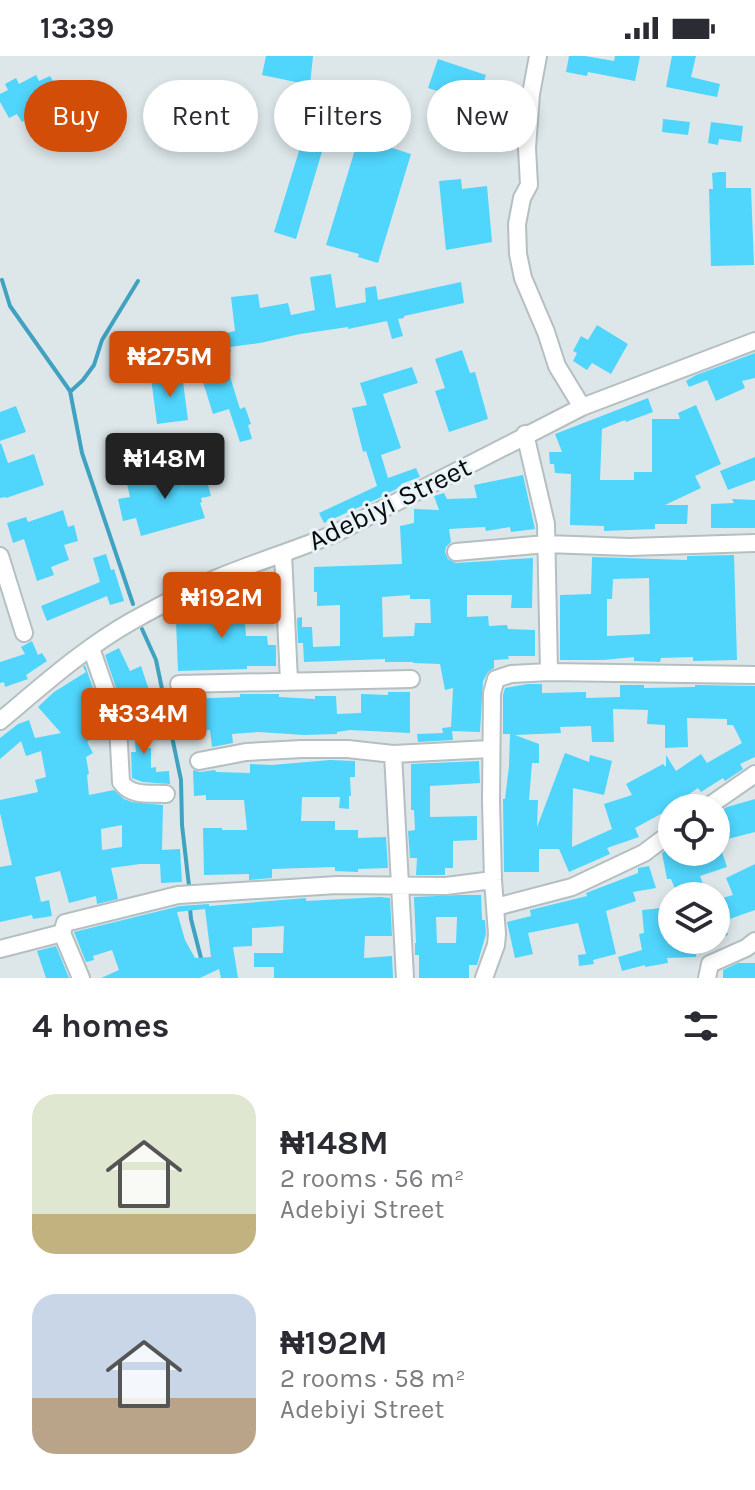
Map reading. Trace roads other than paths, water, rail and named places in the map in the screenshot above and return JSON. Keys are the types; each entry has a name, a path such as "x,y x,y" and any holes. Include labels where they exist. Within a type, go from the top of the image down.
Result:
{"street":[{"path":"538,56 528,131 529,185 522,198 517,224 518,254 523,278 557,366 582,407"},
{"name":"Adebiyi Street","path":"0,721 91,648 130,622 216,579 336,533 582,407 755,341"},
{"path":"525,434 546,524 549,672"},
{"path":"456,552 546,544 630,547 755,543"},
{"path":"283,554 289,681"},
{"path":"0,556 24,633"},
{"path":"91,648 118,726 121,782 131,792 166,794"},
{"path":"484,978 496,945 490,749 492,693 496,679 511,674 549,672 755,675"},
{"path":"179,684 411,679"},
{"path":"199,761 246,752 302,749 348,749 393,754 490,749"},
{"path":"393,754 405,978"},
{"path":"726,794 755,774"},
{"path":"496,907 572,887 644,853 658,842"},
{"path":"81,978 62,933 65,923 178,895 337,885 446,886 493,880"},
{"path":"0,949 62,933"},
{"path":"707,978 710,964 755,941"}],"waterway":[{"path":"2,280 10,306 70,391 82,453 133,604"},
{"path":"71,391 94,365 102,340 138,281"},
{"path":"142,629 156,660 181,780 189,886"},
{"path":"190,908 202,962"}]}
